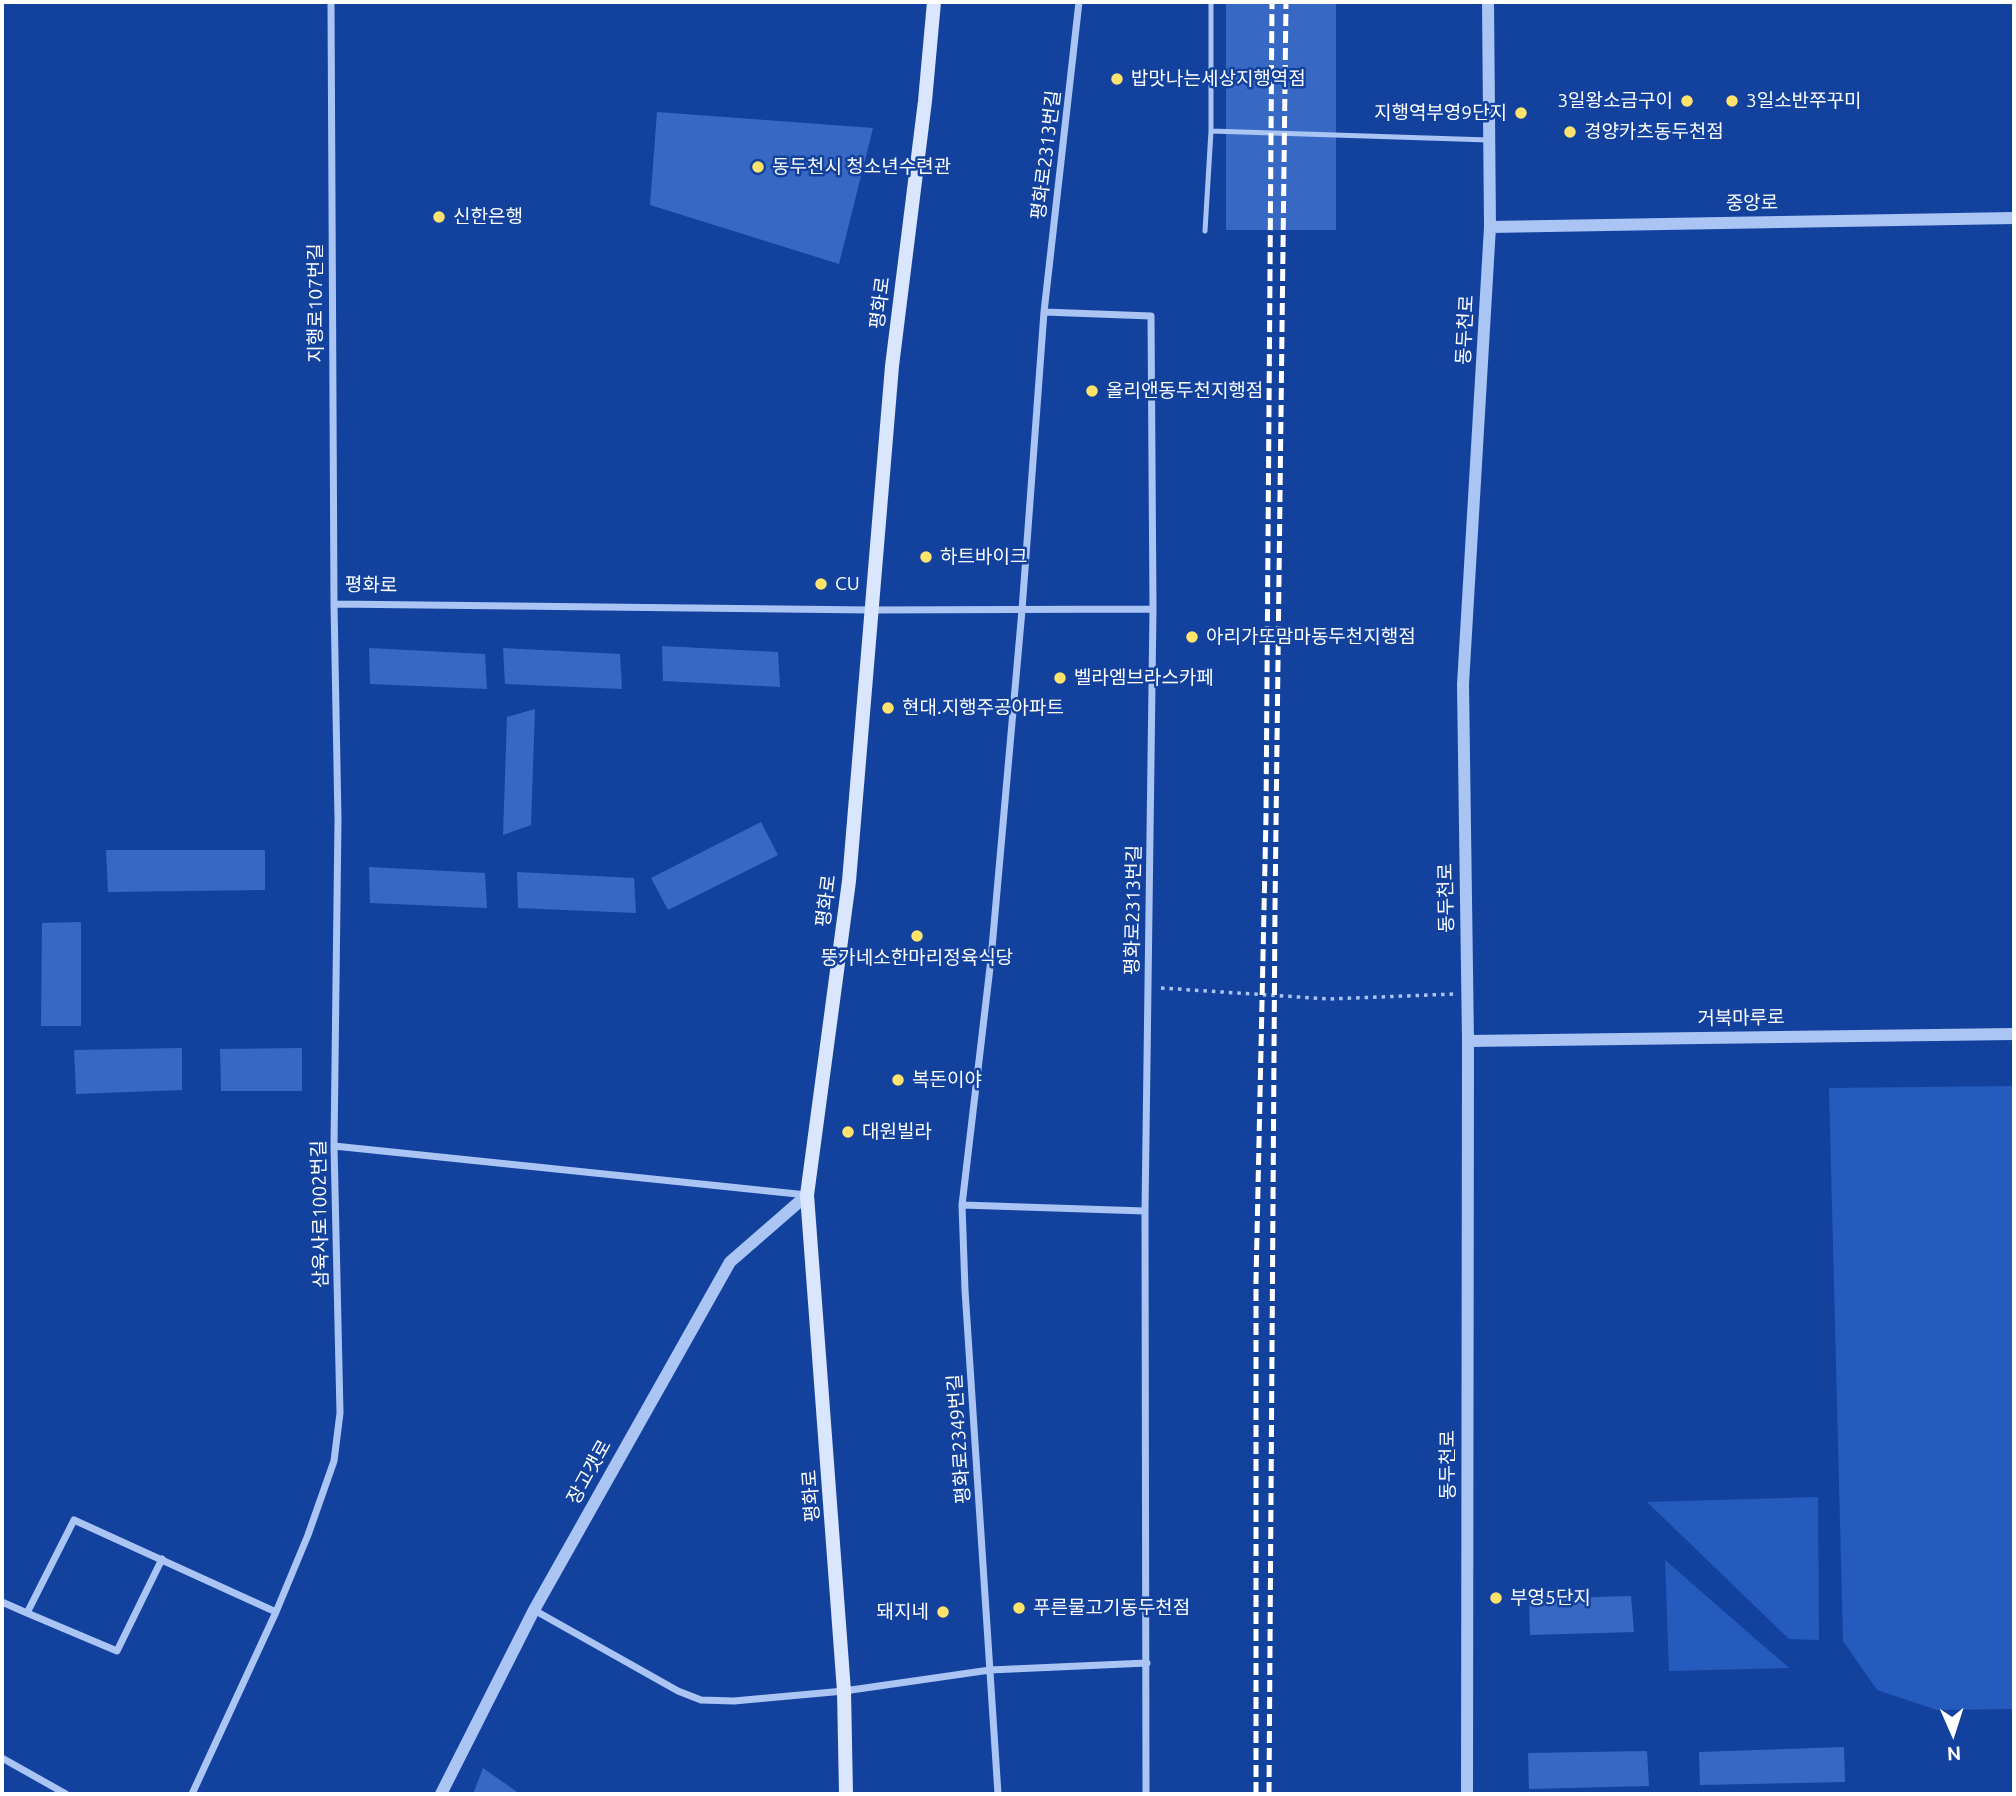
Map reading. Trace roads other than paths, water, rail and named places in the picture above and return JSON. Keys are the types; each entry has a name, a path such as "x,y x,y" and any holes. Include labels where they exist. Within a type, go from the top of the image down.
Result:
{"main road":[{"name":"평화로","path":"846,1794 844,1691 807,1195 849,881 892,366 925,101 934,2"}],"street":[{"name":"지행로107번길","path":"331,2 334,604"},
{"name":"평화로2313번길","path":"962,1205 991,959 1022,610 1044,312 1079,2"},
{"name":"동두천로","path":"1467,1794 1468,1041 1463,684 1490,227 1488,2"},
{"name":"중앙로","path":"1490,227 2014,218"},
{"name":"평화로2313번길","path":"1044,312 1151,316 1153,609 1145,1211"},
{"name":"평화로","path":"334,604 871,610"},
{"name":"삼육사로1002번길","path":"192,1794 276,1612 308,1535 334,1461 340,1413 334,1146 338,821 334,604"},
{"path":"871,610 1153,609"},
{"name":"거북마루로","path":"1468,1041 2014,1034"},
{"path":"334,1146 807,1195"},
{"name":"장고갯로","path":"441,1794 534,1610 730,1262 807,1195"},
{"path":"962,1205 1145,1211 1146,1794"},
{"name":"평화로2349번길","path":"962,1205 965,1290 998,1794"},
{"path":"27,1613 74,1520 276,1612"},
{"path":"2,1602 117,1651 162,1559"},
{"path":"534,1610 678,1691 701,1700 734,1701 844,1691 990,1670 1147,1663"},
{"path":"2,1758 66,1794"}],"lane":[{"path":"1205,231 1211,131 1211,2"},
{"path":"1211,131 1489,140"}],"railway":[{"path":"1256,1794 1256,1281 1266,817 1272,2"},
{"path":"1269,1794 1275,908 1286,2"}],"place":[{"name":"밥맛나는세상지행역점","path":"1117,79"},
{"name":"3일왕소금구이","path":"1687,101"},
{"name":"3일소반쭈꾸미","path":"1732,101"},
{"name":"지행역부영9단지","path":"1521,113"},
{"name":"경양카츠동두천점","path":"1570,132"},
{"name":"동두천시 청소년수련관","path":"758,167"},
{"name":"신한은행","path":"439,217"},
{"name":"올리앤동두천지행점","path":"1092,391"},
{"name":"하트바이크","path":"926,557"},
{"name":"CU","path":"821,584"},
{"name":"아리가또맘마동두천지행점","path":"1192,637"},
{"name":"벨라엠브라스카페","path":"1060,678"},
{"name":"현대.지행주공아파트","path":"888,708"},
{"name":"뚱가네소한마리정육식당","path":"917,936"},
{"name":"복돈이야","path":"898,1080"},
{"name":"대원빌라","path":"848,1132"},
{"name":"부영5단지","path":"1496,1598"},
{"name":"푸른물고기동두천점","path":"1019,1608"},
{"name":"돼지네","path":"943,1612"}]}
